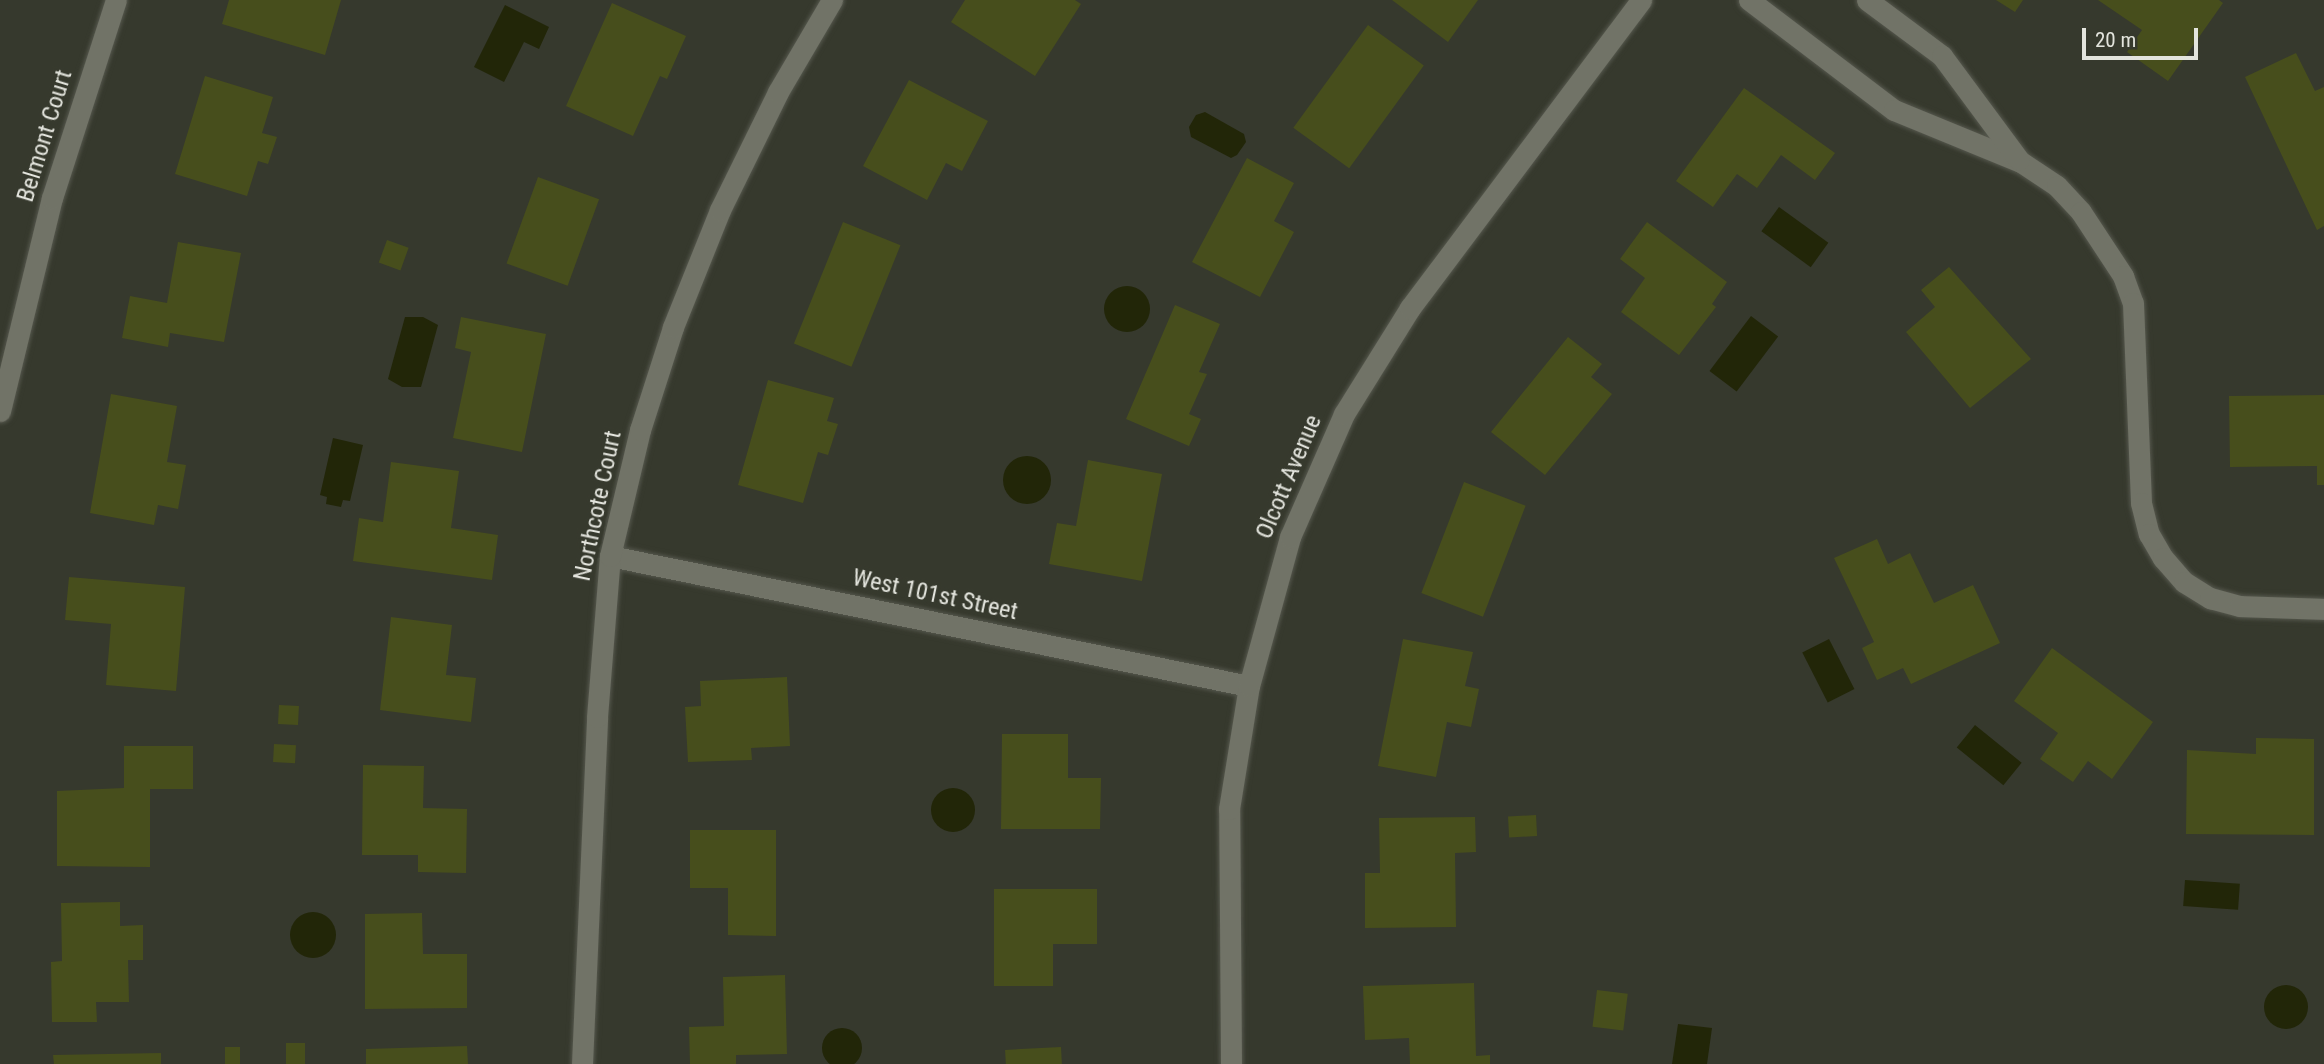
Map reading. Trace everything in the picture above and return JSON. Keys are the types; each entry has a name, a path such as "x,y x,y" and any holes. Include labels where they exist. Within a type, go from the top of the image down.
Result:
{"street":[{"name":"Belmont Court","path":"0,411 51,198 116,0"},
{"name":"Northcote Court","path":"582,1064 597,718 610,556 640,430 677,315 726,198 778,92 832,0"},
{"name":"Olcott Avenue","path":"1230,1064 1229,809 1249,686 1290,537 1344,414 1436,271 1641,0"},
{"path":"1749,0 1894,110 2021,162 2057,186 2081,212 2123,276 2133,303 2141,503 2149,534 2163,558 2184,582 2210,598 2240,606 2324,609"},
{"path":"1867,0 1942,55 2021,162"},
{"name":"West 101st Street","path":"610,556 1249,686"}],"shaded area":[{"path":"505,5 549,27 539,49 524,42 504,82 474,67"},
{"path":"1205,112 1244,134 1246,142 1237,155 1231,158 1191,137 1189,127 1196,115"},
{"path":"1779,207 1828,243 1811,267 1761,231"},
{"path":"1127,286 1143,293 1150,309 1143,325 1127,332 1111,325 1104,309 1111,293"},
{"path":"1751,316 1778,336 1737,392 1709,371"},
{"path":"405,317 423,317 438,325 421,387 402,387 388,379"},
{"path":"333,438 363,445 350,501 343,500 341,507 326,504 327,497 320,495"},
{"path":"1027,456 1044,463 1051,480 1044,497 1027,504 1010,497 1003,480 1010,463"},
{"path":"1829,639 1854,689 1828,703 1802,653"},
{"path":"1975,725 2022,763 2003,785 1957,748"},
{"path":"953,788 968,795 975,810 968,825 953,832 938,825 931,810 938,795"},
{"path":"2185,880 2240,884 2238,910 2183,906"},
{"path":"313,912 329,919 336,935 329,951 313,958 297,951 290,935 297,919"},
{"path":"2286,985 2301,992 2308,1007 2301,1022 2286,1029 2271,1022 2264,1007 2271,992"},
{"path":"1678,1024 1712,1028 1707,1064 1672,1064"},
{"path":"842,1028 856,1034 862,1048 856,1062 842,1068 828,1062 822,1048 828,1034"}],"building":[{"path":"229,0 341,0 325,55 222,24"},
{"path":"965,0 1075,0 1081,4 1035,76 951,22"},
{"path":"1392,0 1478,0 1448,42"},
{"path":"1996,0 2023,0 2015,12"},
{"path":"2098,0 2219,0 2223,3 2168,81 2127,52 2142,30"},
{"path":"612,3 686,36 667,79 660,76 633,136 566,106"},
{"path":"1368,25 1424,66 1349,168 1293,128"},
{"path":"2296,53 2315,91 2324,87 2324,226 2317,230 2245,77"},
{"path":"205,76 273,97 262,133 277,137 268,164 258,161 247,196 175,174"},
{"path":"909,80 988,121 962,171 946,163 927,200 863,166"},
{"path":"1744,88 1835,153 1815,180 1781,155 1757,188 1737,174 1713,207 1676,181"},
{"path":"1247,158 1294,183 1274,221 1294,232 1260,297 1192,262"},
{"path":"538,177 599,199 568,286 507,263"},
{"path":"843,222 900,245 851,367 794,343"},
{"path":"1647,222 1727,282 1712,304 1716,307 1679,355 1621,312 1645,278 1620,259"},
{"path":"387,240 409,248 400,270 379,263"},
{"path":"178,242 241,253 224,342 170,333 168,347 122,338 130,296 167,303"},
{"path":"1949,267 2031,359 1970,408 1906,332 1935,307 1921,290"},
{"path":"1175,305 1220,324 1199,372 1207,374 1189,414 1201,419 1189,446 1126,419"},
{"path":"461,317 546,334 522,452 453,438 471,352 455,348"},
{"path":"1568,337 1602,364 1591,377 1612,394 1545,475 1491,432"},
{"path":"768,380 834,398 827,421 838,424 828,455 818,452 803,503 738,485"},
{"path":"111,394 177,406 167,462 186,465 178,509 158,505 154,525 90,513"},
{"path":"2324,395 2324,485 2317,485 2317,466 2230,467 2229,396"},
{"path":"1088,460 1162,474 1142,581 1049,564 1057,523 1076,526"},
{"path":"391,462 459,471 451,528 498,535 492,580 353,561 359,518 383,522"},
{"path":"1464,482 1526,506 1483,617 1421,593"},
{"path":"1877,539 1888,564 1910,553 1934,603 1973,585 2000,643 1911,684 1903,668 1877,680 1862,648 1874,642 1834,558"},
{"path":"69,577 185,587 176,691 106,685 111,624 65,620"},
{"path":"391,617 452,625 446,675 476,678 471,722 380,710"},
{"path":"1403,639 1473,652 1465,686 1479,689 1471,727 1447,722 1436,777 1378,766"},
{"path":"2052,648 2153,722 2112,779 2088,761 2073,782 2040,759 2058,733 2014,701"},
{"path":"787,677 790,746 751,748 752,760 688,762 685,707 701,706 700,681"},
{"path":"279,705 299,706 298,725 278,724"},
{"path":"1002,734 1068,734 1068,778 1101,778 1100,829 1001,829"},
{"path":"2256,738 2314,739 2314,835 2186,834 2187,750 2256,754"},
{"path":"274,744 296,745 295,763 273,762"},
{"path":"124,746 193,746 193,789 150,789 150,867 57,866 57,791 124,788"},
{"path":"363,765 424,766 423,808 467,809 466,873 418,872 418,855 362,855"},
{"path":"1536,815 1537,836 1509,837 1508,816"},
{"path":"1475,817 1476,852 1455,853 1456,927 1365,928 1365,873 1380,873 1379,818"},
{"path":"690,830 776,830 776,936 728,935 728,888 690,888"},
{"path":"994,889 1097,889 1097,944 1053,944 1053,986 994,986"},
{"path":"120,902 120,926 143,925 143,960 128,960 129,1002 96,1002 97,1022 52,1022 51,962 62,961 61,903"},
{"path":"422,913 423,954 467,954 467,1008 365,1009 365,914"},
{"path":"785,975 787,1054 736,1055 736,1064 690,1064 689,1027 724,1026 723,977"},
{"path":"1474,983 1476,1056 1490,1055 1490,1064 1410,1064 1409,1038 1365,1040 1363,986"},
{"path":"1597,990 1628,994 1623,1031 1592,1027"},
{"path":"286,1043 305,1043 305,1064 286,1064"},
{"path":"467,1046 468,1064 366,1064 366,1049"},
{"path":"225,1047 240,1047 240,1064 225,1064"},
{"path":"1061,1047 1062,1064 1006,1064 1005,1050"},
{"path":"161,1053 161,1064 54,1064 53,1055"}]}
